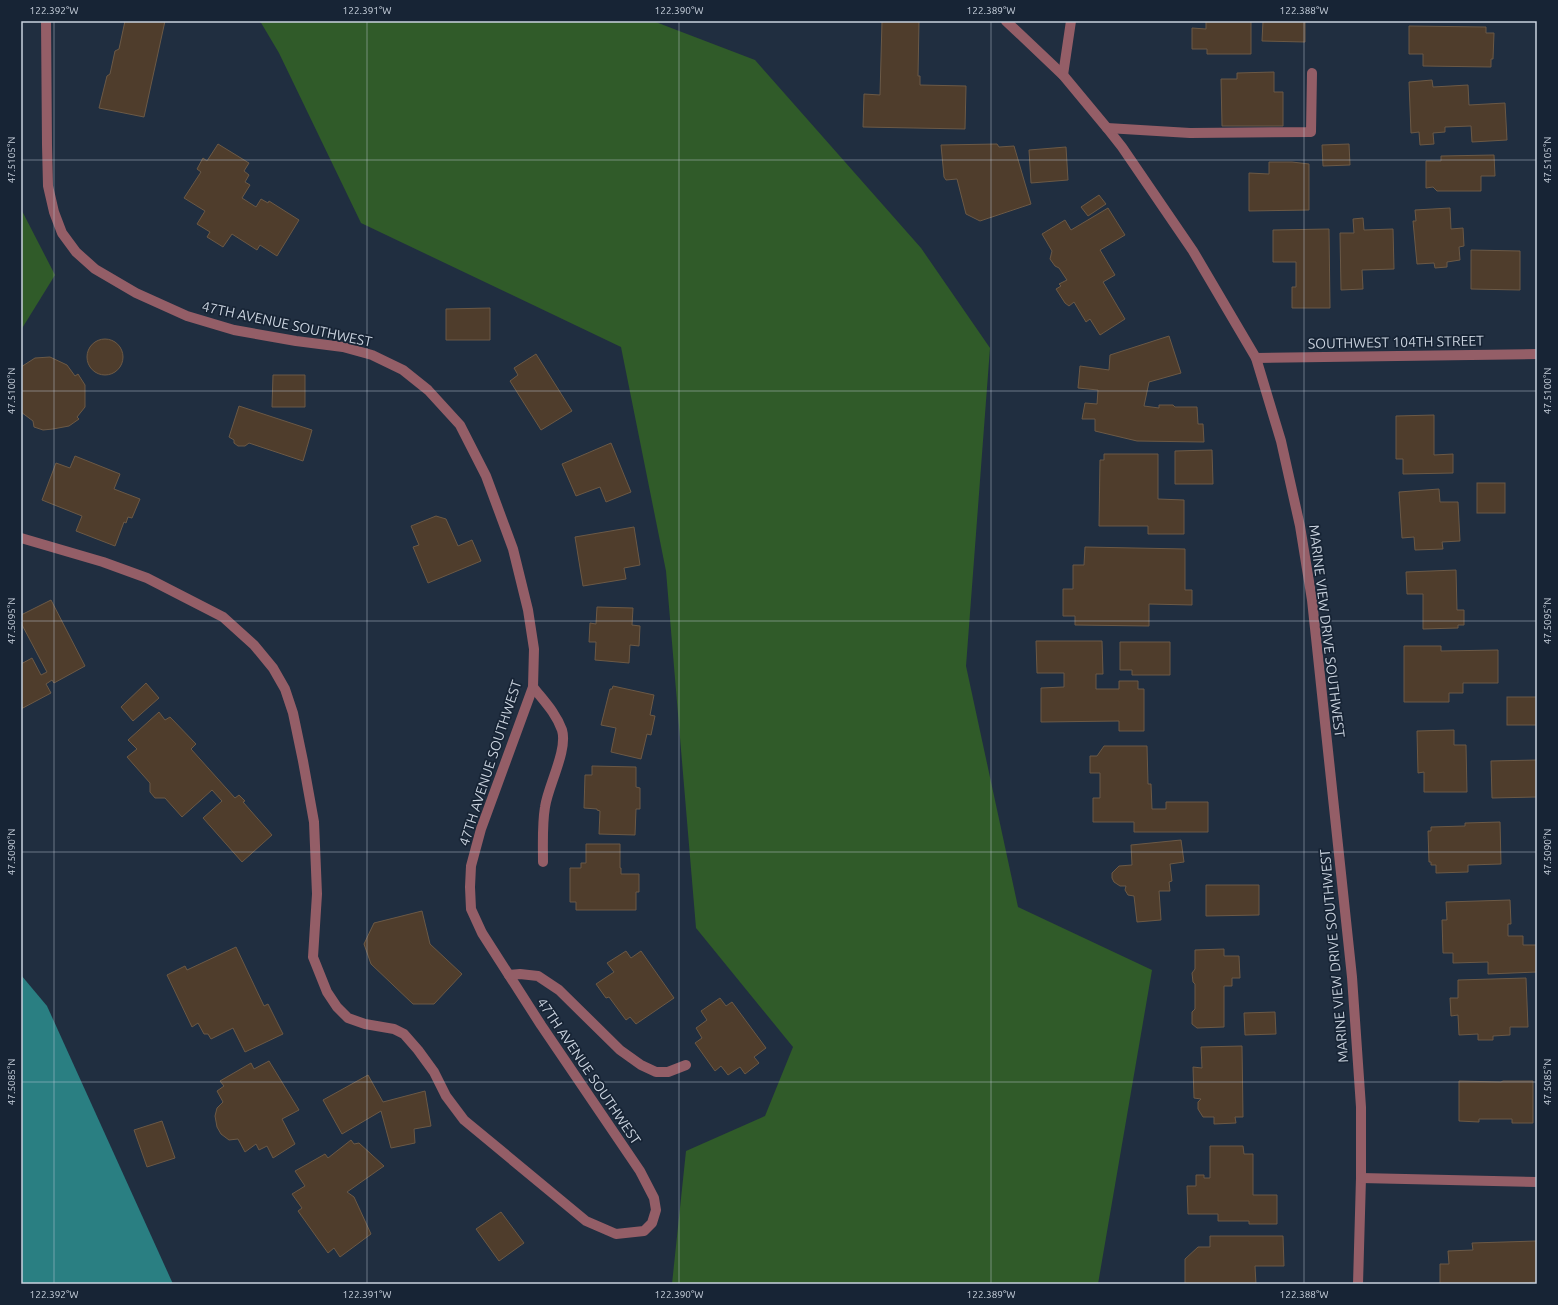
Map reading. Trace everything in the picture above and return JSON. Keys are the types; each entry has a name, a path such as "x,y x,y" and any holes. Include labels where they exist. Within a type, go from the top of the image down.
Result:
{"street":[{"name":"47TH AVENUE SOUTHWEST","path":"21,538 103,562 146,578 223,617 254,645 273,668 285,689 293,713 314,822 317,894 313,956 327,992 337,1007 348,1018 365,1024 394,1029 404,1034 434,1072 446,1096 464,1120 586,1221 616,1234 644,1231 652,1223 656,1210 654,1198 640,1171 509,975 482,932 472,910 470,887 472,866 481,829 533,687 534,649 528,610 513,549 486,476 460,425 428,390 403,370 372,355 343,347 296,341 234,330 186,316 136,293 95,269 76,252 62,233 54,212 48,186 46,21"},
{"name":"MARINE VIEW DRIVE SOUTHWEST","path":"1006,21 1063,75 1107,128 1122,147 1193,251 1256,358 1281,441 1300,526 1312,600 1352,977 1361,1107 1361,1178 1358,1284"},
{"path":"1063,75 1071,21"},
{"path":"1107,128 1190,133 1311,132 1312,72"},
{"name":"SOUTHWEST 104TH STREET","path":"1256,358 1537,354"},
{"path":"533,687 555,714 562,732 561,754 545,806 543,862"},
{"path":"509,975 520,974 538,976 559,990 620,1050 641,1065 656,1072 668,1072 686,1065"},
{"path":"1361,1178 1537,1182"}],"shaded area":[{"path":"260,21 653,21 755,60 921,248 990,348 966,666 1018,907 1152,970 1098,1284 672,1284 686,1151 765,1116 793,1047 696,928 666,571 621,347 361,223 279,53"},
{"path":"21,209 55,275 21,330"},
{"path":"21,975 47,1006 173,1284 21,1284"}],"building":[{"path":"125,21 165,21 144,117 99,108 107,76 110,74 115,51 119,49"},
{"path":"882,21 919,21 918,76 920,76 920,85 966,86 965,129 863,127 864,94 880,95"},
{"path":"1206,21 1251,21 1251,54 1207,54 1207,49 1192,49 1192,28 1206,29"},
{"path":"1263,21 1305,21 1305,42 1262,41"},
{"path":"1409,26 1486,27 1486,33 1494,33 1493,59 1491,59 1491,67 1423,66 1423,54 1409,54"},
{"path":"1274,72 1274,92 1283,92 1283,126 1222,126 1221,79 1237,79 1237,73"},
{"path":"1432,80 1433,87 1468,85 1469,105 1505,103 1507,140 1472,142 1471,126 1445,127 1445,132 1433,133 1434,144 1420,145 1419,132 1411,133 1409,82"},
{"path":"218,144 249,163 244,171 249,175 245,182 250,185 242,198 256,207 261,199 268,203 269,201 299,220 277,256 260,245 257,250 232,234 223,247 207,237 210,232 197,224 205,211 184,198 201,172 197,169 203,158 207,161"},
{"path":"997,144 999,147 1014,146 1031,204 980,221 966,214 957,179 946,180 944,177 941,145"},
{"path":"1349,144 1350,165 1323,166 1322,145"},
{"path":"1066,147 1068,180 1031,183 1029,150"},
{"path":"1494,155 1495,176 1481,176 1481,191 1437,191 1433,187 1426,188 1426,161 1441,161 1441,156"},
{"path":"1269,162 1309,164 1309,210 1249,211 1249,173 1269,174"},
{"path":"1099,195 1106,204 1088,216 1081,207"},
{"path":"1108,208 1125,235 1100,250 1115,275 1103,282 1125,319 1100,335 1090,319 1086,322 1074,302 1069,306 1065,303 1056,289 1061,286 1059,284 1067,280 1059,268 1055,266 1050,259 1052,251 1042,234 1065,220 1071,230"},
{"path":"1450,208 1451,229 1463,228 1464,246 1459,247 1460,260 1447,262 1447,267 1435,268 1434,263 1417,264 1413,221 1416,221 1415,210"},
{"path":"1363,218 1364,230 1393,229 1394,269 1362,270 1363,289 1341,290 1340,233 1354,233 1353,219"},
{"path":"1329,229 1330,308 1292,308 1292,287 1296,287 1296,262 1273,262 1273,230"},
{"path":"1471,250 1520,251 1520,290 1471,289"},
{"path":"490,308 490,340 446,340 446,309"},
{"path":"1169,336 1181,373 1149,382 1144,406 1159,408 1159,405 1197,407 1198,424 1203,424 1204,442 1137,441 1095,431 1095,419 1082,419 1085,403 1097,404 1098,390 1078,388 1080,366 1109,370 1110,355"},
{"path":"109,339 118,344 122,350 122,364 118,370 109,375 101,375 92,370 88,364 87,353 92,344 98,340"},
{"path":"536,354 572,411 541,430 510,381 518,375 514,368"},
{"path":"50,357 67,365 75,376 78,374 85,385 85,407 77,417 79,419 69,426 43,430 34,427 33,421 21,412 21,367 35,358"},
{"path":"273,375 305,375 305,407 272,407"},
{"path":"239,406 312,430 303,461 249,443 245,446 238,446 234,443 234,440 229,437"},
{"path":"1434,415 1434,455 1453,454 1453,473 1403,474 1403,459 1396,459 1396,416"},
{"path":"611,443 631,492 606,502 600,487 576,496 562,464"},
{"path":"1212,450 1213,484 1175,484 1175,451"},
{"path":"1104,454 1158,454 1158,499 1184,500 1184,534 1148,534 1148,526 1099,526 1100,460 1104,460"},
{"path":"75,456 120,474 114,489 140,499 132,518 128,517 126,523 124,522 115,546 76,531 82,516 42,500 56,463 70,468"},
{"path":"1477,483 1505,483 1505,513 1477,513"},
{"path":"1439,489 1440,502 1458,502 1460,541 1442,542 1443,549 1415,550 1414,537 1402,538 1399,492"},
{"path":"436,516 446,519 458,546 472,540 481,561 428,583 413,547 419,545 411,526"},
{"path":"634,527 640,565 624,568 626,579 583,586 575,537"},
{"path":"1085,547 1185,549 1185,590 1192,590 1192,605 1149,604 1149,626 1075,625 1075,616 1063,616 1063,589 1073,589 1073,565 1084,565"},
{"path":"1456,570 1457,610 1464,610 1464,625 1458,625 1458,628 1423,629 1423,594 1407,594 1406,572"},
{"path":"51,600 85,666 54,683 52,680 46,684 51,693 21,709 21,664 32,658 41,675 47,672 21,623 21,615"},
{"path":"597,607 633,608 632,625 640,626 639,646 630,645 629,663 595,660 596,642 589,642 590,623 596,624"},
{"path":"1036,641 1102,641 1103,674 1096,674 1096,689 1119,689 1119,681 1138,681 1138,689 1144,689 1144,731 1119,731 1119,721 1041,722 1041,688 1064,687 1064,673 1037,673"},
{"path":"1120,642 1170,642 1170,675 1132,675 1132,670 1120,670"},
{"path":"1404,646 1441,646 1441,651 1498,650 1498,683 1463,683 1463,693 1449,693 1449,702 1404,702"},
{"path":"146,683 159,698 133,721 121,707"},
{"path":"613,686 654,695 650,715 655,716 651,735 647,734 641,759 611,752 616,728 601,725 610,689 612,689"},
{"path":"1507,697 1537,697 1537,725 1507,725"},
{"path":"159,712 165,720 170,717 196,744 191,749 235,798 239,795 245,801 243,802 272,835 242,862 203,818 222,801 212,790 182,817 165,798 155,798 150,792 150,783 127,757 137,749 128,740"},
{"path":"1454,730 1454,745 1466,745 1467,792 1424,792 1424,772 1418,773 1417,731"},
{"path":"1104,746 1147,746 1148,784 1151,784 1152,809 1166,809 1166,802 1208,802 1208,832 1134,832 1134,822 1093,822 1093,798 1100,798 1100,773 1090,773 1090,756 1097,756"},
{"path":"1537,760 1537,797 1492,798 1491,761"},
{"path":"592,766 636,767 636,787 640,788 640,809 636,809 635,835 599,834 600,811 597,809 584,808 585,775 592,775"},
{"path":"1500,822 1501,864 1468,865 1468,872 1436,873 1436,865 1431,865 1431,862 1429,862 1428,831 1431,831 1431,827 1465,826 1465,823"},
{"path":"1181,840 1184,862 1170,864 1172,881 1169,882 1170,891 1159,891 1161,920 1137,922 1134,896 1128,895 1125,890 1126,886 1120,886 1114,882 1112,873 1119,866 1132,865 1131,845"},
{"path":"586,844 620,844 621,874 639,874 639,892 636,892 636,910 576,910 576,902 570,902 570,868 581,868 581,863 586,863"},
{"path":"1206,885 1259,885 1259,915 1206,916"},
{"path":"1510,900 1511,924 1508,924 1508,936 1523,936 1523,945 1537,945 1537,972 1488,974 1488,962 1453,963 1453,953 1443,953 1442,920 1447,920 1446,902"},
{"path":"422,911 430,944 462,974 434,1004 413,1004 371,964 364,944 374,923"},
{"path":"236,947 264,1006 268,1004 283,1034 245,1052 233,1028 211,1039 208,1034 204,1034 198,1023 192,1027 167,975 185,966 187,970"},
{"path":"1224,949 1224,956 1239,956 1240,978 1232,978 1232,986 1224,986 1224,1027 1197,1028 1192,1024 1192,1012 1195,1009 1195,984 1193,982 1192,973 1195,969 1195,950"},
{"path":"626,951 631,958 641,951 674,998 636,1024 630,1017 626,1020 609,997 606,998 596,984 614,972 607,963"},
{"path":"1526,978 1528,1027 1510,1027 1510,1035 1493,1036 1493,1040 1478,1040 1478,1034 1459,1035 1458,1015 1451,1016 1450,998 1458,998 1458,980"},
{"path":"720,998 726,1006 732,1002 766,1048 754,1057 759,1063 745,1074 740,1067 728,1075 721,1066 715,1071 695,1043 702,1038 696,1028 707,1020 701,1011"},
{"path":"1275,1012 1276,1034 1245,1035 1244,1013"},
{"path":"1242,1046 1243,1117 1235,1117 1236,1123 1214,1124 1214,1117 1203,1117 1198,1109 1198,1102 1201,1099 1194,1098 1193,1067 1202,1068 1201,1047"},
{"path":"269,1061 299,1110 282,1119 295,1144 273,1158 267,1146 259,1150 256,1144 245,1152 238,1139 229,1140 221,1134 217,1127 215,1116 217,1108 223,1102 217,1091 224,1086 220,1081 251,1063 254,1069"},
{"path":"368,1075 383,1102 425,1091 431,1126 414,1129 415,1143 391,1148 381,1111 342,1134 323,1100"},
{"path":"1459,1081 1533,1081 1533,1123 1512,1123 1512,1119 1479,1119 1479,1122 1459,1121"},
{"path":"162,1121 175,1158 147,1167 134,1130"},
{"path":"351,1140 354,1144 359,1143 384,1166 347,1192 354,1197 371,1234 340,1257 334,1248 328,1253 298,1211 302,1208 292,1194 305,1186 295,1171 325,1154 328,1158"},
{"path":"1210,1146 1243,1146 1244,1154 1253,1154 1253,1195 1277,1195 1277,1224 1249,1224 1249,1221 1218,1221 1218,1214 1188,1214 1187,1186 1196,1186 1196,1175 1204,1175 1204,1178 1210,1178"},
{"path":"501,1212 524,1243 499,1261 476,1229"},
{"path":"1210,1236 1283,1236 1284,1266 1255,1266 1256,1284 1185,1284 1185,1259 1198,1247 1210,1247"},
{"path":"1536,1241 1537,1282 1520,1284 1440,1284 1440,1264 1449,1264 1448,1251 1473,1250 1472,1243"}]}
